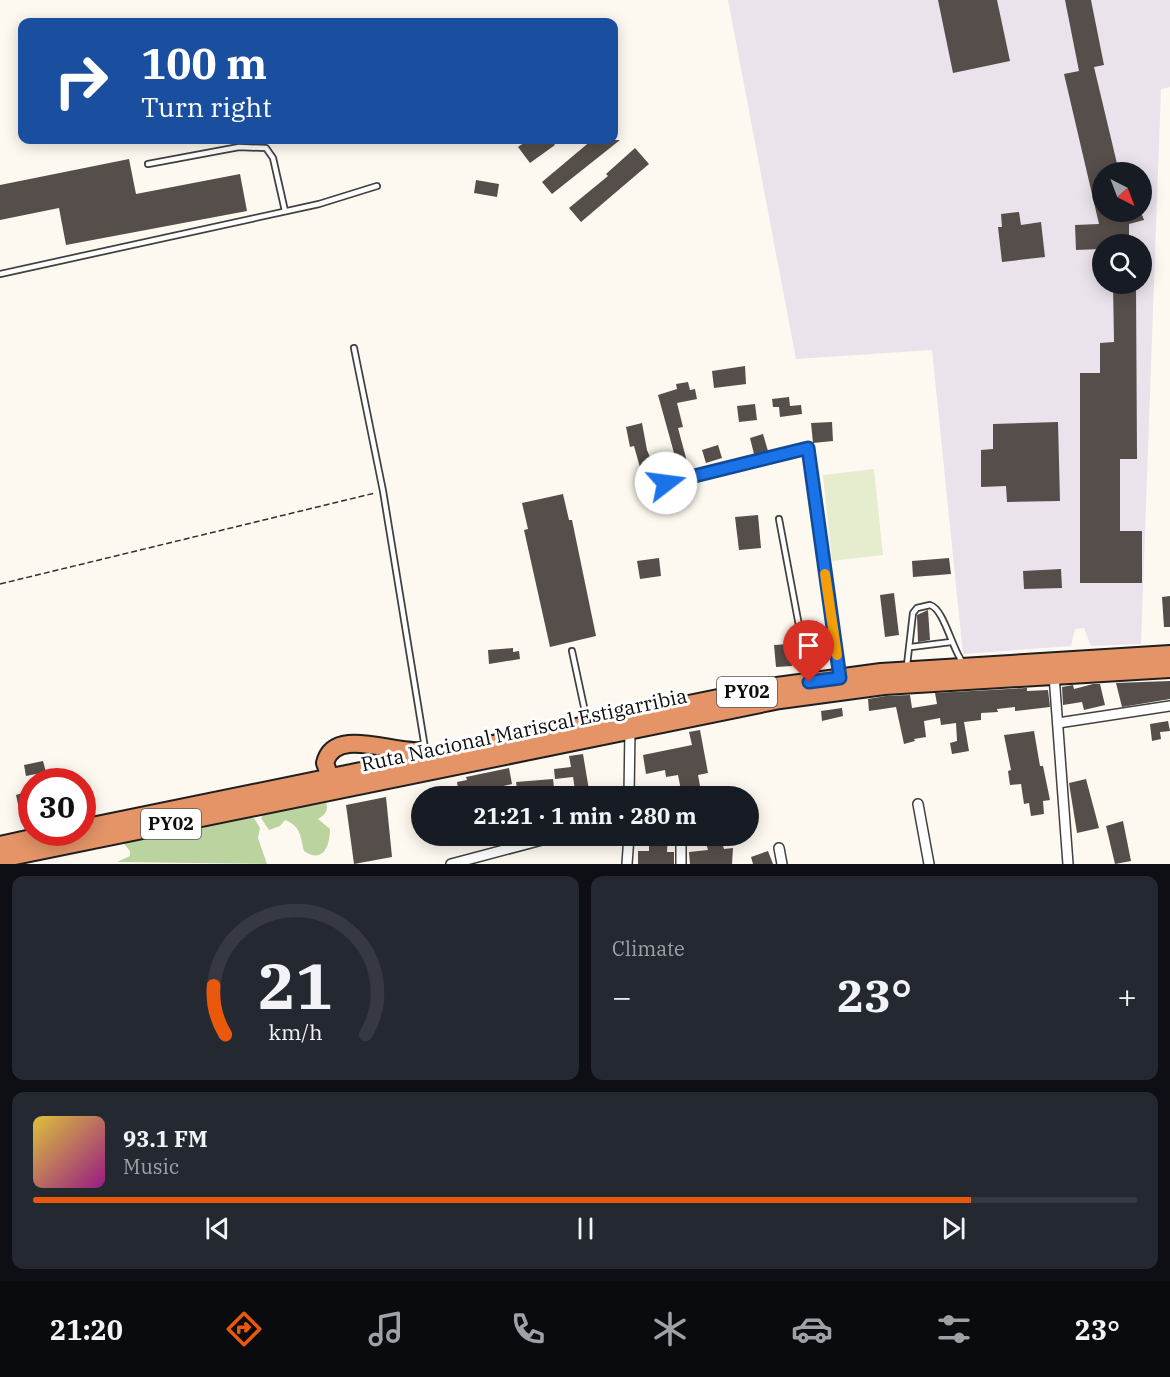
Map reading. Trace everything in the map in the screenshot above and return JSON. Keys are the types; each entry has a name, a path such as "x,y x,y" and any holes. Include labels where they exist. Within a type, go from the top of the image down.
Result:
{"highway":[{"name":"Ruta Nacional Mariscal Estigarribia","path":"0,859 336,783 507,741 809,682 906,671 1170,654"},
{"name":"Ruta Nacional Mariscal Estigarribia","path":"96,826 780,700 884,686 1170,669"},
{"path":"336,783 326,763 327,755 341,744 352,742 407,753 507,741"},
{"path":"0,845 18,841"}],"street":[{"path":"666,483 808,448 840,678"},
{"path":"1054,675 1068,864"},
{"path":"1058,723 1170,706"},
{"path":"629,786 630,729"},
{"path":"918,804 929,864"},
{"path":"451,864 522,846"},
{"path":"627,864 628,846"},
{"path":"681,846 681,864"},
{"path":"779,848 782,864"}],"lane":[{"path":"148,164 239,147 266,148 273,158 285,211"},
{"path":"0,274 285,211 377,186"},
{"path":"354,348 383,491 425,751"},
{"path":"779,519 809,682"},
{"path":"906,671 911,647 913,613 917,608 926,605 934,606 939,611 951,642 967,667"},
{"path":"911,647 951,642"},
{"path":"573,651 588,724"}],"path":[{"path":"0,584 383,491"}],"shaded area":[{"path":"728,0 1170,0 1170,87 1161,89 1141,644 1091,646 1084,628 1075,629 1071,646 963,654 932,350 796,359"}],"green space":[{"path":"874,469 883,555 832,561 823,475"},
{"path":"303,799 310,805 326,803 326,812 318,819 330,829 330,835 327,847 321,854 316,855 304,851 299,833 291,823 285,820 280,826 269,830 261,818 266,811"},
{"path":"236,815 254,818 260,828 258,838 267,864 117,862 130,856 130,851 121,840"}],"building":[{"path":"938,0 997,0 1010,61 953,73"},
{"path":"1065,0 1091,0 1104,65 1094,67 1117,162 1092,162 1092,194 1064,74 1079,71"},
{"path":"522,144 555,145 530,163 518,147"},
{"path":"587,144 615,144 552,194 542,182"},
{"path":"635,148 649,164 581,222 569,208 608,176 606,174"},
{"path":"129,159 136,194 240,174 247,211 66,245 59,208 0,220 0,185"},
{"path":"476,180 499,184 497,197 474,193"},
{"path":"1019,212 1021,225 1041,222 1045,257 1002,262 998,227 1002,227 1001,214"},
{"path":"1099,222 1136,222 1129,224 1129,234 1092,234 1092,249 1076,250 1075,225 1099,224"},
{"path":"1113,294 1136,294 1137,459 1120,459 1120,531 1142,531 1142,583 1080,583 1080,373 1100,373 1100,343 1114,342"},
{"path":"745,366 746,384 714,388 712,371"},
{"path":"688,382 690,390 695,389 697,399 677,403 683,427 678,428 689,469 679,471 658,395 677,389 676,384"},
{"path":"789,397 790,406 801,405 802,414 780,417 779,407 773,407 772,399"},
{"path":"755,404 757,420 739,422 737,406"},
{"path":"832,422 833,441 813,443 811,423"},
{"path":"1058,422 1060,501 1007,502 1006,486 981,487 981,450 993,449 993,424"},
{"path":"642,423 647,450 654,467 641,471 634,446 630,447 626,427"},
{"path":"763,434 768,451 754,454 750,438"},
{"path":"718,445 722,458 706,463 702,450"},
{"path":"563,494 569,520 572,520 596,636 550,647 524,530 528,529 522,503"},
{"path":"758,515 761,548 739,550 735,517"},
{"path":"659,558 661,576 640,579 637,561"},
{"path":"949,558 951,574 913,577 912,561"},
{"path":"1061,569 1062,588 1024,589 1023,571"},
{"path":"894,593 899,635 885,637 880,595"},
{"path":"1170,596 1170,627 1164,627 1162,597"},
{"path":"928,610 930,640 918,642 917,615"},
{"path":"817,621 820,640 808,642 805,623"},
{"path":"790,644 792,666 776,667 774,645"},
{"path":"513,648 513,652 519,651 520,659 489,664 488,650"},
{"path":"1170,681 1170,699 1122,707 1116,683"},
{"path":"1100,684 1105,705 1084,710 1082,702 1063,705 1062,687 1073,685 1074,689"},
{"path":"1027,688 1027,691 1048,690 1050,707 1015,711 1015,707 997,709 998,712 981,713 981,720 964,722 969,751 952,754 950,743 957,741 956,723 941,725 940,718 924,721 926,737 904,744 896,707 869,711 868,699 886,696 910,695 912,708 937,704 935,693"},
{"path":"842,708 843,716 822,721 821,711"},
{"path":"1168,721 1170,731 1160,732 1161,739 1152,741 1150,724"},
{"path":"700,730 708,773 698,775 700,786 680,786 678,775 666,777 665,770 646,774 643,755 692,745 689,732"},
{"path":"1034,731 1040,766 1043,766 1050,800 1043,801 1044,814 1031,816 1029,803 1024,804 1021,784 1010,785 1008,771 1011,770 1004,735"},
{"path":"583,754 588,786 574,786 573,777 555,779 554,769 571,767 569,756"},
{"path":"43,761 45,768 25,768 24,765"},
{"path":"509,768 512,784 458,786 457,782 467,780 466,777"},
{"path":"553,779 554,786 517,786 516,782"},
{"path":"1086,779 1099,828 1077,833 1069,783"},
{"path":"386,797 392,857 354,864 346,805"},
{"path":"1123,821 1131,861 1115,864 1106,826"},
{"path":"649,846 667,846 667,852 674,852 674,864 638,864 638,851 649,851"},
{"path":"707,846 733,848 732,864 690,864 689,852 708,850"},
{"path":"768,851 773,864 753,864 751,857"}],"slow traffic":[{"path":"825,574 837,655"}],"route":[{"path":"666,483 808,448 840,678 809,682"}]}
